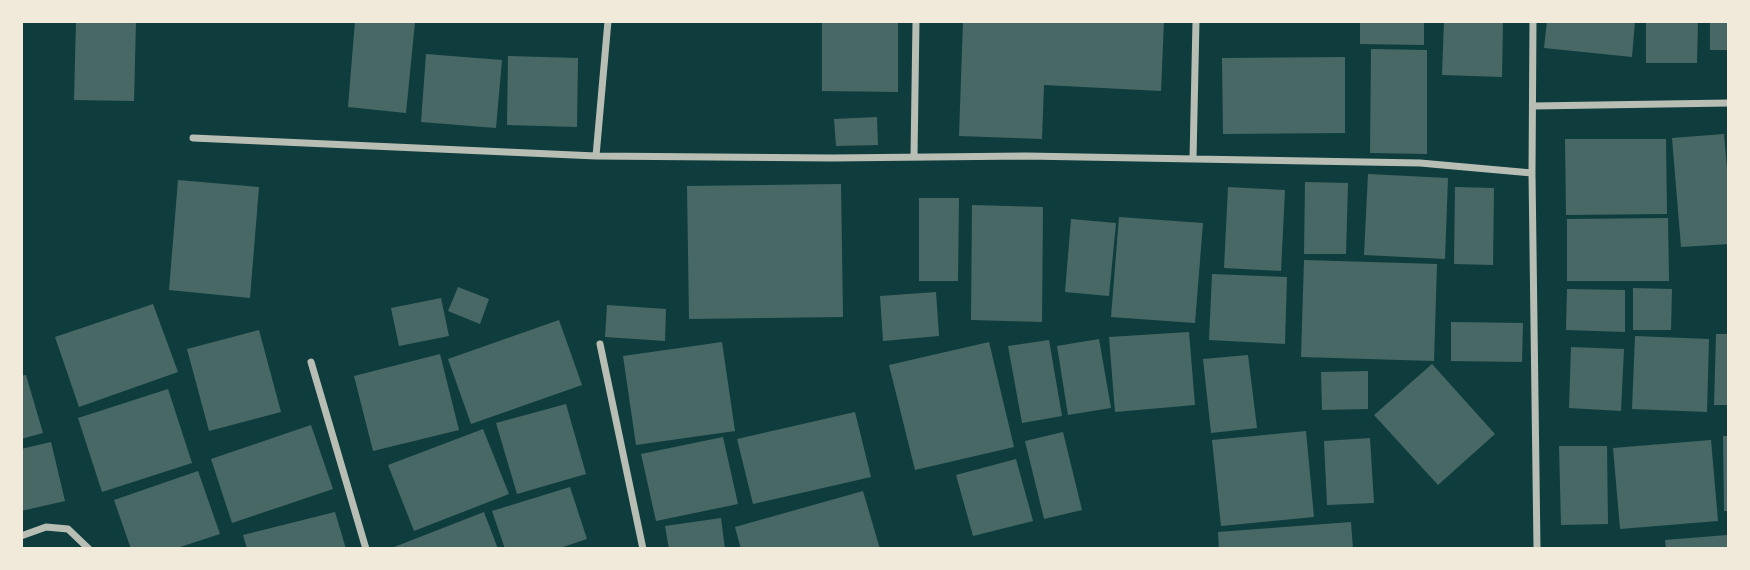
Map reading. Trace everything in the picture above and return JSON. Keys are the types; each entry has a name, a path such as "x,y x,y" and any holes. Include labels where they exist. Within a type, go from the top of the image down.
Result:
{"street":[{"path":"596,156 608,21"},
{"path":"914,157 916,21"},
{"path":"1193,159 1196,21"},
{"path":"1533,21 1532,173 1537,549"},
{"path":"1532,106 1729,103"},
{"path":"193,138 596,156 1026,156 1420,163 1532,173"},
{"path":"600,344 643,549"},
{"path":"311,362 366,549"},
{"path":"21,536 46,527 68,529 89,549"}],"building":[{"path":"76,21 136,21 134,101 74,100"},
{"path":"355,21 415,22 406,113 348,107"},
{"path":"822,21 898,21 898,92 822,91"},
{"path":"963,21 1164,21 1161,91 1044,85 1042,139 959,136"},
{"path":"1360,21 1424,21 1424,45 1360,44"},
{"path":"1444,21 1503,21 1502,77 1442,75"},
{"path":"1547,21 1635,21 1632,57 1544,48"},
{"path":"1646,21 1698,21 1697,63 1646,63"},
{"path":"1710,21 1729,21 1729,50 1710,50"},
{"path":"1371,49 1427,50 1427,154 1370,153"},
{"path":"426,54 502,60 496,128 421,122"},
{"path":"508,56 578,58 577,127 507,125"},
{"path":"1345,57 1345,133 1223,134 1222,58"},
{"path":"877,117 878,145 836,146 834,119"},
{"path":"1724,134 1729,193 1729,244 1681,247 1672,138"},
{"path":"1565,139 1666,139 1667,214 1566,215"},
{"path":"1368,174 1448,178 1445,259 1364,255"},
{"path":"178,180 259,187 250,298 169,290"},
{"path":"1305,182 1348,183 1346,254 1304,254"},
{"path":"841,184 843,317 689,319 687,186"},
{"path":"1228,187 1285,190 1281,271 1224,268"},
{"path":"1455,187 1494,188 1493,265 1454,264"},
{"path":"919,198 959,198 958,281 919,281"},
{"path":"972,205 1043,207 1042,322 971,320"},
{"path":"1119,217 1203,223 1195,323 1111,317"},
{"path":"1668,218 1669,281 1567,281 1567,219"},
{"path":"1071,219 1116,223 1109,296 1065,292"},
{"path":"1304,260 1437,264 1434,361 1301,357"},
{"path":"1212,274 1287,277 1285,344 1209,340"},
{"path":"458,287 489,299 480,324 448,311"},
{"path":"1633,288 1672,289 1671,330 1633,330"},
{"path":"1567,289 1625,290 1625,332 1566,330"},
{"path":"936,292 939,336 883,341 880,296"},
{"path":"441,298 449,336 399,346 391,308"},
{"path":"153,304 178,372 79,407 55,337"},
{"path":"607,305 666,309 665,341 605,337"},
{"path":"559,320 582,385 471,424 448,359"},
{"path":"1451,322 1523,323 1522,362 1451,361"},
{"path":"259,330 281,412 209,431 187,349"},
{"path":"1189,332 1195,405 1115,412 1109,337"},
{"path":"1716,334 1729,334 1729,405 1714,405"},
{"path":"1635,336 1709,339 1707,412 1632,409"},
{"path":"1099,339 1111,408 1068,415 1057,346"},
{"path":"1049,340 1062,416 1022,423 1008,346"},
{"path":"722,342 735,431 636,445 623,356"},
{"path":"989,342 1014,447 915,470 889,365"},
{"path":"1571,347 1624,349 1621,411 1569,408"},
{"path":"440,354 459,430 373,451 354,376"},
{"path":"1248,355 1257,428 1211,433 1203,359"},
{"path":"1432,364 1495,434 1438,485 1374,415"},
{"path":"1368,371 1368,409 1322,410 1321,372"},
{"path":"26,375 43,433 21,439 21,376"},
{"path":"168,389 192,463 102,492 78,418"},
{"path":"566,404 586,474 517,494 496,423"},
{"path":"855,412 871,477 753,504 737,439"},
{"path":"311,425 333,489 232,523 211,459"},
{"path":"483,429 509,494 414,531 388,465"},
{"path":"1306,431 1314,517 1221,526 1212,440"},
{"path":"1063,432 1082,510 1044,519 1025,441"},
{"path":"1723,436 1729,436 1729,511 1724,511"},
{"path":"723,437 738,504 656,521 641,454"},
{"path":"1370,438 1374,503 1327,505 1324,441"},
{"path":"1711,440 1718,521 1620,529 1613,448"},
{"path":"51,442 65,501 21,511 21,449"},
{"path":"1559,446 1607,446 1608,524 1561,525"},
{"path":"1016,459 1033,521 973,536 956,475"},
{"path":"198,471 220,534 174,549 131,549 114,500"},
{"path":"570,487 587,539 557,549 505,549 492,511"},
{"path":"863,491 880,549 741,549 735,527"},
{"path":"335,512 346,549 247,549 243,535"},
{"path":"484,512 498,549 389,549"},
{"path":"721,518 725,549 669,549 665,526"},
{"path":"1351,522 1353,549 1219,549 1218,532"},
{"path":"1727,535 1729,549 1666,549 1665,540"}]}
